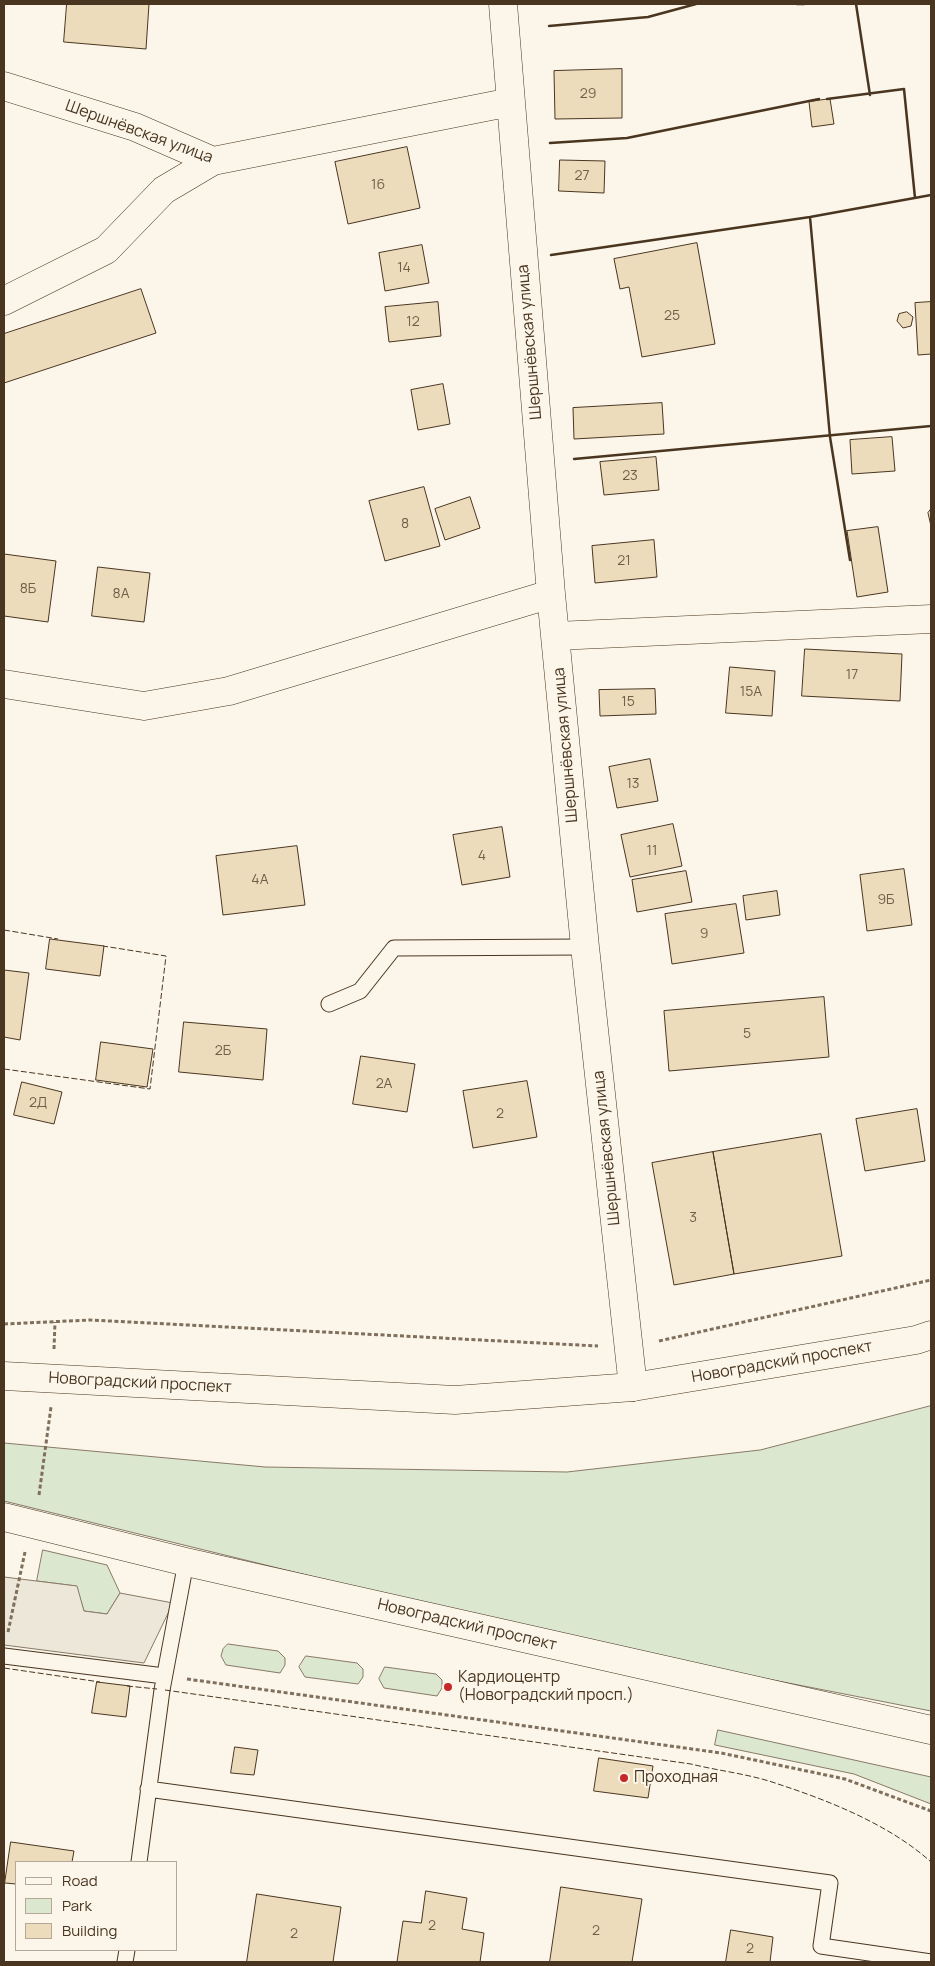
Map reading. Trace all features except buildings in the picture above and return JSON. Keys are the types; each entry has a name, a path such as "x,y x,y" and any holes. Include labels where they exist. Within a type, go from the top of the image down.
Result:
{"street":[{"name":"Шершнёвская улица","path":"503,4 550,594 556,636 585,947 633,1387"},
{"name":"Шершнёвская улица","path":"4,86 135,127 213,162 511,102"},
{"path":"4,301 106,250 164,190 213,162"},
{"path":"4,684 144,706 229,691 550,594"},
{"path":"556,636 931,618"},
{"name":"Новоградский проспект","path":"4,1376 455,1400 633,1387 916,1340 931,1335"},
{"name":"Новоградский проспект","path":"4,1517 186,1562 931,1730"}],"lane":[{"path":"329,1004 360,991 394,948 585,947"},
{"path":"138,1861 164,1676 186,1562"},
{"path":"4,1656 164,1676"},
{"path":"148,1789 830,1883 821,1946 931,1962"}],"path":[{"path":"4,1324 90,1320 629,1348 931,1280"},
{"path":"7,1635 18,1578 32,1524 51,1424 55,1322"},
{"path":"164,1676 720,1753 845,1779 931,1811"}],"green space":[{"path":"931,1406 931,1711 666,1659 384,1594 4,1501 4,1443 265,1467 567,1472 760,1450"},
{"path":"43,1550 107,1565 120,1593 107,1614 84,1611 76,1586 37,1581"},
{"path":"228,1644 278,1651 285,1658 285,1665 280,1673 226,1665 221,1656 223,1649"},
{"path":"306,1656 357,1663 363,1669 363,1677 358,1684 305,1677 299,1667"},
{"path":"385,1667 436,1674 442,1680 442,1688 437,1696 384,1688 379,1679"},
{"path":"718,1730 931,1777 931,1804 854,1774 715,1745"}],"shaded area":[{"path":"4,1577 77,1586 84,1611 107,1614 120,1593 173,1603 144,1663 4,1645"}],"fence":[{"path":"4,930 58,939"},
{"path":"4,1069 150,1089 166,956 103,946"},
{"path":"4,1668 100,1682"},
{"path":"127,1686 157,1689"},
{"path":"165,1690 691,1764 746,1775 798,1791 859,1815 897,1837 931,1862"}],"wall":[{"path":"549,26 648,17 696,4"},
{"path":"797,4 804,4"},
{"path":"856,4 870,95"},
{"path":"827,99 904,89 915,198"},
{"path":"550,143 627,138 819,99"},
{"path":"551,255 810,217 931,195"},
{"path":"810,217 830,437 850,560"},
{"path":"574,459 931,426"}],"place":[{"name":"Кардиоцентр (Новоградский просп.)","path":"448,1687"},
{"name":"Проходная","path":"624,1778"}]}
